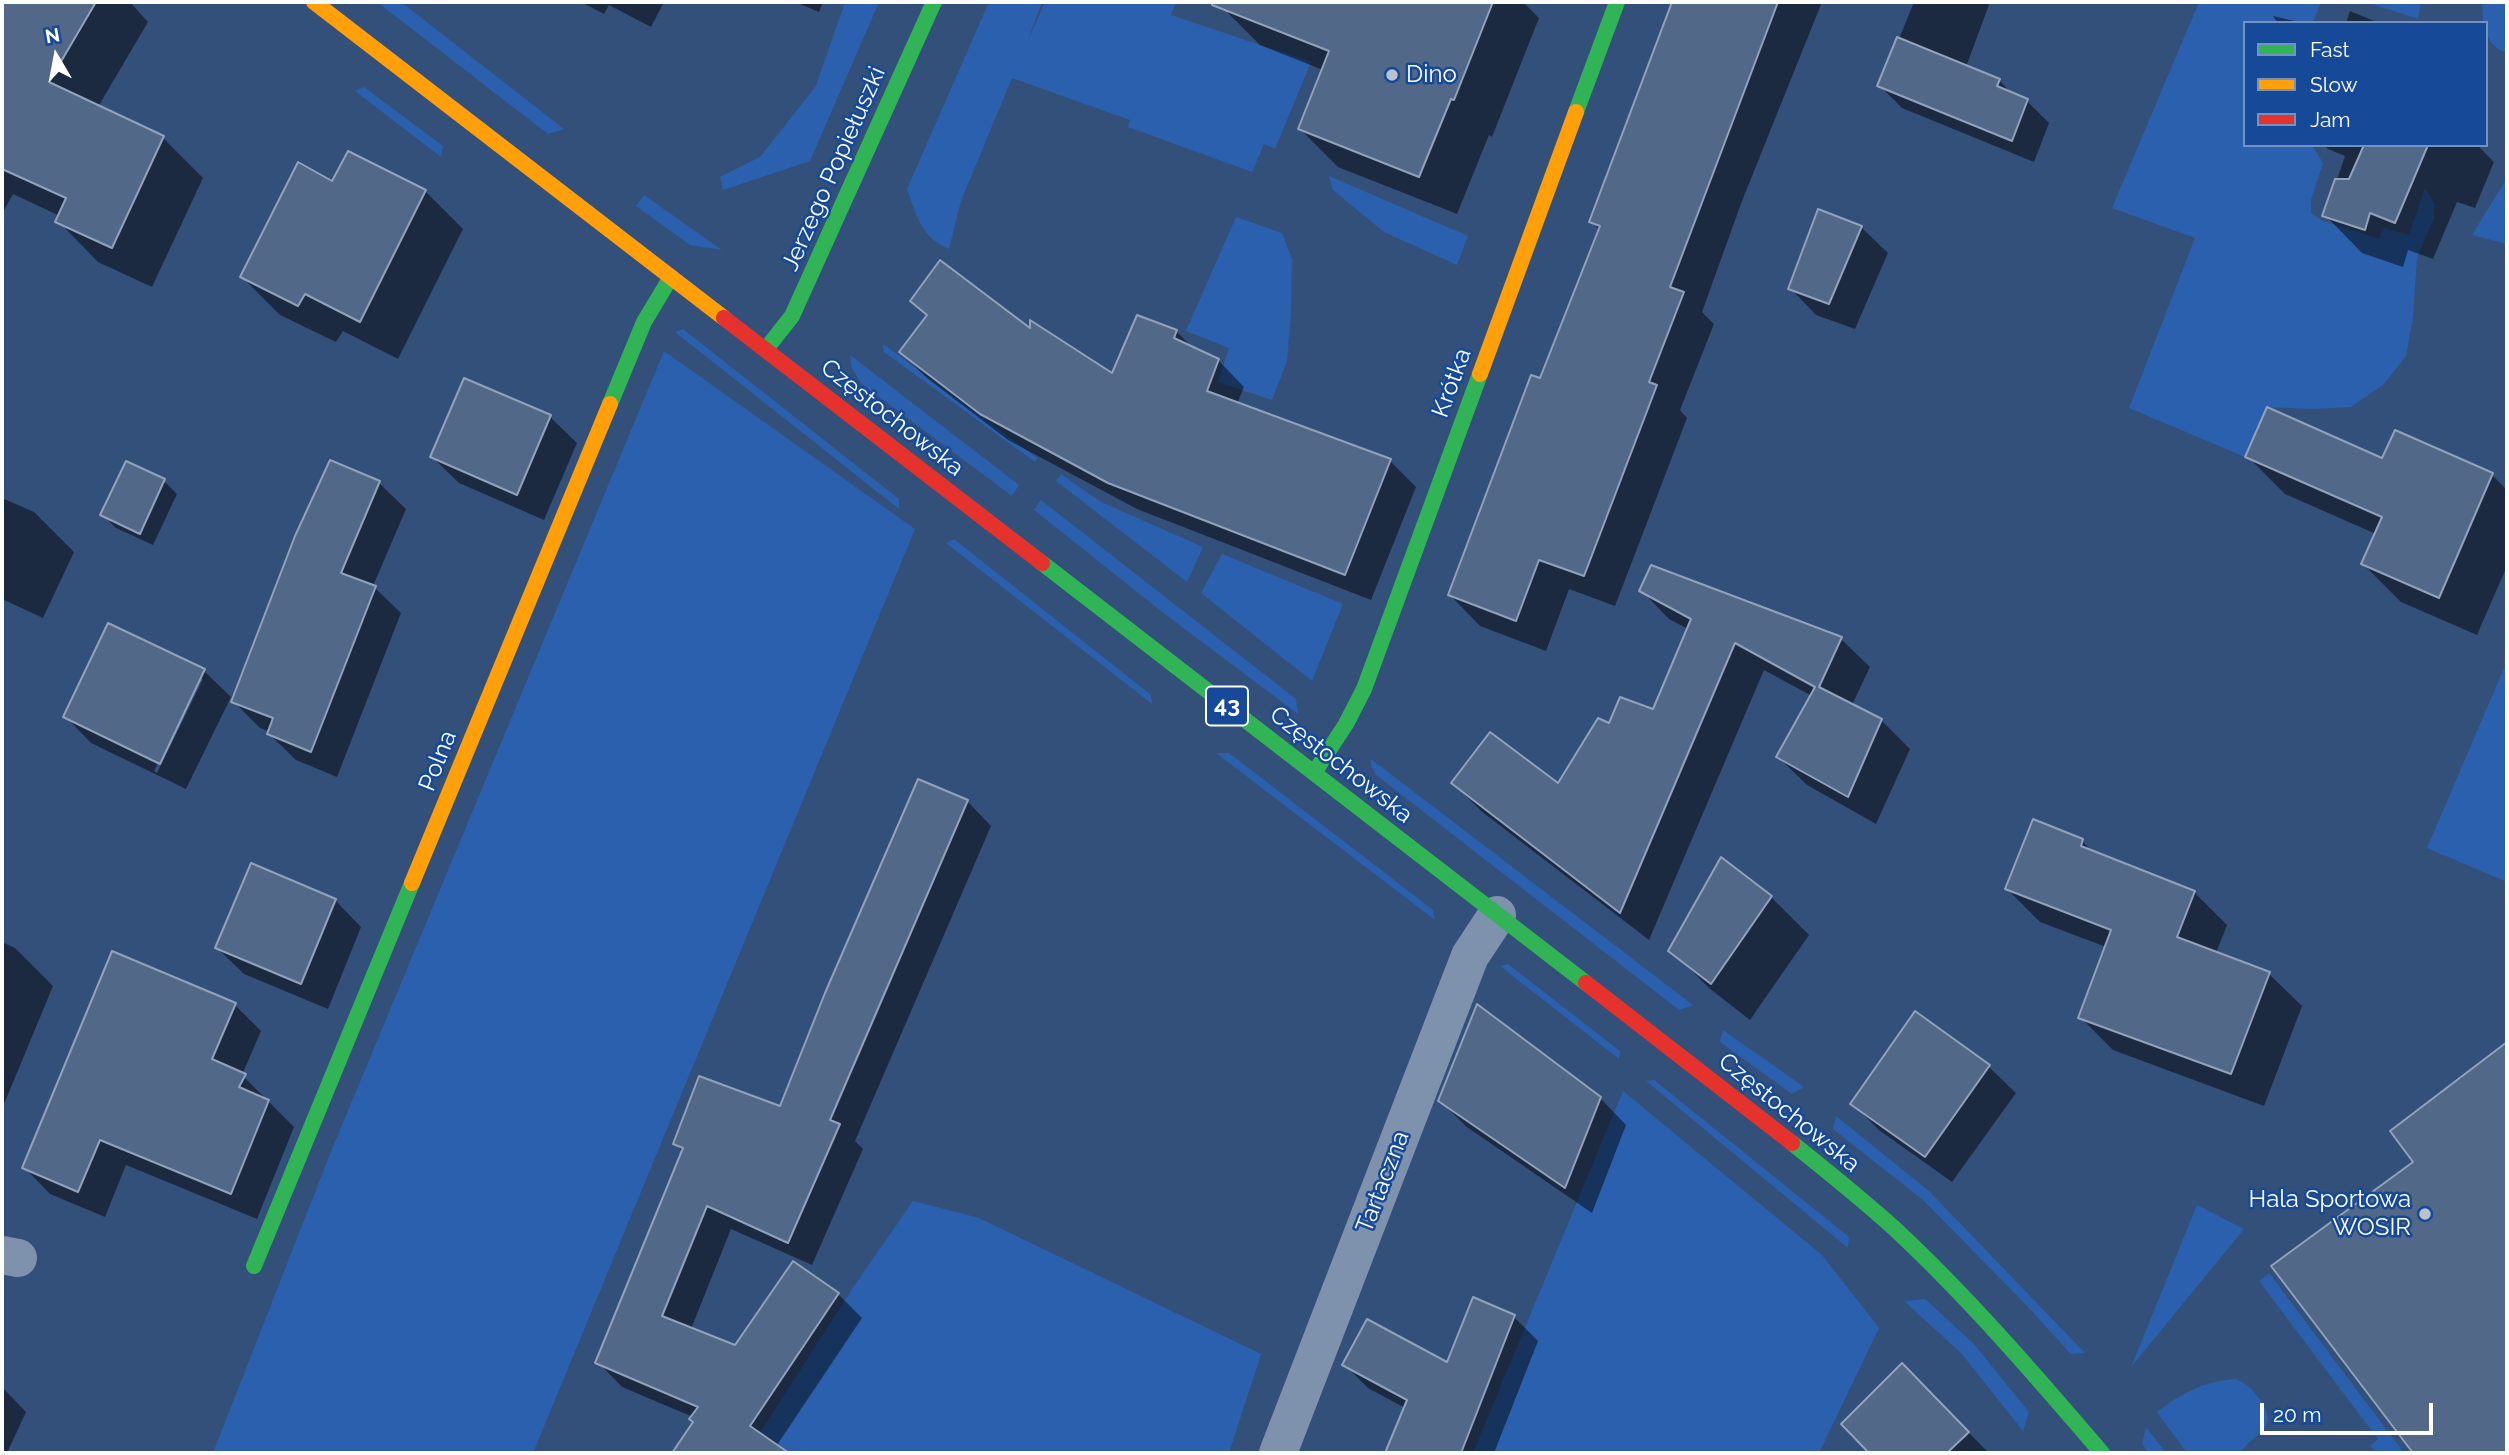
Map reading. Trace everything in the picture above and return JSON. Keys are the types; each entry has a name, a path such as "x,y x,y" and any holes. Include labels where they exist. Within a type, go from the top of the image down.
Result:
{"main road":[{"name":"Częstochowska","path":"314,2 1705,1074 1837,1179 1894,1228 1942,1275 2037,1377 2102,1453"},
{"name":"Jerzego Popiełuszki","path":"766,349 792,316 934,2"},
{"name":"Krótka","path":"1314,773 1346,724 1364,689 1618,2"},
{"name":"Polna","path":"254,1266 644,322 671,277"}],"street":[{"name":"Tartaczna","path":"1278,1453 1470,956 1497,915"}],"shaded area":[{"path":"377,2 401,2 564,129 548,134"},
{"path":"845,2 879,2 810,161 723,190 720,177 760,157 816,86"},
{"path":"989,2 1042,2 1027,43 1045,2 1176,2 1171,15 1311,62 1275,149 1264,144 1252,172 1128,127 1130,120 1012,78 961,201 949,249 932,239 921,225 907,189"},
{"path":"2199,2 2321,2 2312,21 2243,21 2243,147 2313,147 2323,163 2311,200 2311,213 2323,221 2379,239 2384,228 2409,235 2425,188 2434,203 2434,217 2417,258 2413,317 2406,356 2383,385 2351,407 2267,407 2245,457 2129,408 2195,238 2112,208"},
{"path":"2366,2 2421,2 2418,19"},
{"path":"2482,2 2507,2 2507,53 2494,45 2488,36 2488,21 2483,21"},
{"path":"364,87 443,146 441,157 355,91"},
{"path":"1329,176 1468,236 1457,265 1384,232 1333,190"},
{"path":"2507,178 2507,244 2472,235"},
{"path":"644,195 722,250 690,245 636,206"},
{"path":"1236,217 1282,233 1292,259 1287,361 1272,400 1218,382 1229,348 1186,331"},
{"path":"683,329 899,499 899,509 675,332"},
{"path":"883,344 1037,458 1035,462 884,352"},
{"path":"664,351 915,529 533,1453 213,1453 330,1154"},
{"path":"850,355 1019,485 1012,496 862,384 852,369"},
{"path":"1061,474 1101,502 1203,547 1187,582 1056,481"},
{"path":"1041,500 1296,699 1298,714 1166,615 1034,510"},
{"path":"954,539 1151,695 1152,704 946,543"},
{"path":"1222,554 1343,604 1312,681 1201,593"},
{"path":"2507,661 2507,882 2427,848"},
{"path":"1216,753 1229,753 1433,910 1435,920"},
{"path":"1371,759 1693,1005 1679,1010 1376,775"},
{"path":"1508,964 1620,1051 1619,1059 1500,966"},
{"path":"1723,1030 1804,1087 1792,1094 1720,1042"},
{"path":"1654,1080 1849,1237 1848,1248 1646,1081"},
{"path":"1623,1091 1822,1255 1879,1328 1819,1453 1473,1453"},
{"path":"1836,1116 1929,1191 2085,1353 2071,1354 1923,1200 1833,1129"},
{"path":"913,1201 979,1218 1261,1354 1229,1453 747,1453 854,1286"},
{"path":"2197,1205 2244,1229 2131,1367"},
{"path":"2269,1273 2404,1453 2376,1453 2370,1446 2378,1439 2259,1281"},
{"path":"1925,1299 1973,1343 2029,1412 2023,1431 1961,1353 1904,1301"},
{"path":"2235,1379 2249,1387 2260,1400 2266,1410 2267,1425 2241,1453 2187,1453 2157,1412 2194,1389"},
{"path":"2146,1427 2166,1453 2149,1453 2142,1444"}],"building":[{"path":"2,2 96,2 49,82 164,136 112,248 55,222 66,198 2,169"},
{"name":"Dino","path":"1212,2 1493,2 1454,100 1451,99 1419,177 1298,129 1329,51 1212,5"},
{"path":"1672,2 1778,2 1670,287 1684,292 1649,382 1657,385 1584,576 1539,560 1516,621 1448,595 1531,375 1540,378 1600,226 1589,222"},
{"path":"1897,37 2000,79 1997,86 2028,99 2012,141 1877,86"},
{"path":"2363,147 2427,147 2395,223 2370,213 2365,230 2322,216 2335,179 2349,179"},
{"path":"348,151 426,190 360,322 305,294 298,306 240,277 298,162 332,181"},
{"path":"1818,209 1862,226 1829,304 1788,289"},
{"path":"940,260 1030,328 1030,320 1112,373 1137,315 1177,330 1174,338 1219,359 1207,391 1391,459 1345,575 1108,483 980,414 899,352 927,315 910,301"},
{"path":"464,378 551,415 517,495 430,457"},
{"path":"2267,407 2382,458 2395,430 2493,473 2439,598 2361,564 2382,517 2245,457"},
{"path":"330,460 380,481 341,573 376,586 311,752 267,734 273,718 231,702 295,536"},
{"path":"126,461 165,479 140,534 100,515"},
{"path":"1651,565 1842,637 1819,687 1882,719 1848,797 1776,757 1815,687 1735,643 1620,913 1451,783 1490,732 1558,783 1598,718 1609,723 1620,697 1653,709 1691,619 1639,591"},
{"path":"108,623 205,669 160,764 63,717"},
{"path":"918,779 968,800 830,1120 840,1124 788,1243 707,1206 662,1316 735,1345 793,1261 839,1293 750,1426 789,1453 672,1453 693,1422 689,1419 698,1407 595,1363 683,1148 673,1144 699,1076 780,1106 825,993"},
{"path":"2033,819 2083,839 2081,846 2195,891 2177,937 2270,972 2231,1074 2078,1018 2111,930 2005,889"},
{"path":"1721,857 1772,896 1711,984 1668,951"},
{"path":"251,863 336,899 301,984 215,948"},
{"path":"112,951 236,1003 212,1059 246,1074 239,1087 269,1100 231,1194 100,1140 78,1192 22,1168"},
{"path":"1477,1004 1601,1097 1565,1188 1438,1101"},
{"path":"1915,1011 1990,1065 1925,1157 1850,1104"},
{"name":"Hala Sportowa WOSIR","path":"2507,1042 2507,1453 2413,1453 2271,1266 2413,1162 2390,1131"},
{"path":"1473,1297 1515,1315 1461,1453 1385,1453 1407,1400 1342,1365 1367,1319 1447,1362"},
{"path":"1902,1363 1969,1432 1947,1453 1869,1453 1841,1424"}],"traffic: fast":[{"path":"766,349 792,316 934,2"},
{"path":"1576,112 1617,2"},
{"path":"610,404 644,322 671,277"},
{"path":"1314,773 1346,724 1364,689 1480,374"},
{"path":"1042,563 1586,983"},
{"path":"254,1266 412,883"},
{"path":"1792,1143 1870,1207 1922,1255 2002,1338 2102,1453"}],"traffic: slow":[{"path":"314,2 724,318"},
{"path":"1480,374 1576,112"},
{"path":"412,883 610,404"}],"traffic: jam":[{"path":"724,318 1042,563"},
{"path":"1586,983 1792,1143"}],"place":[{"name":"Dino","path":"1392,75"},
{"name":"Hala Sportowa WOSIR","path":"2425,1214"}]}
